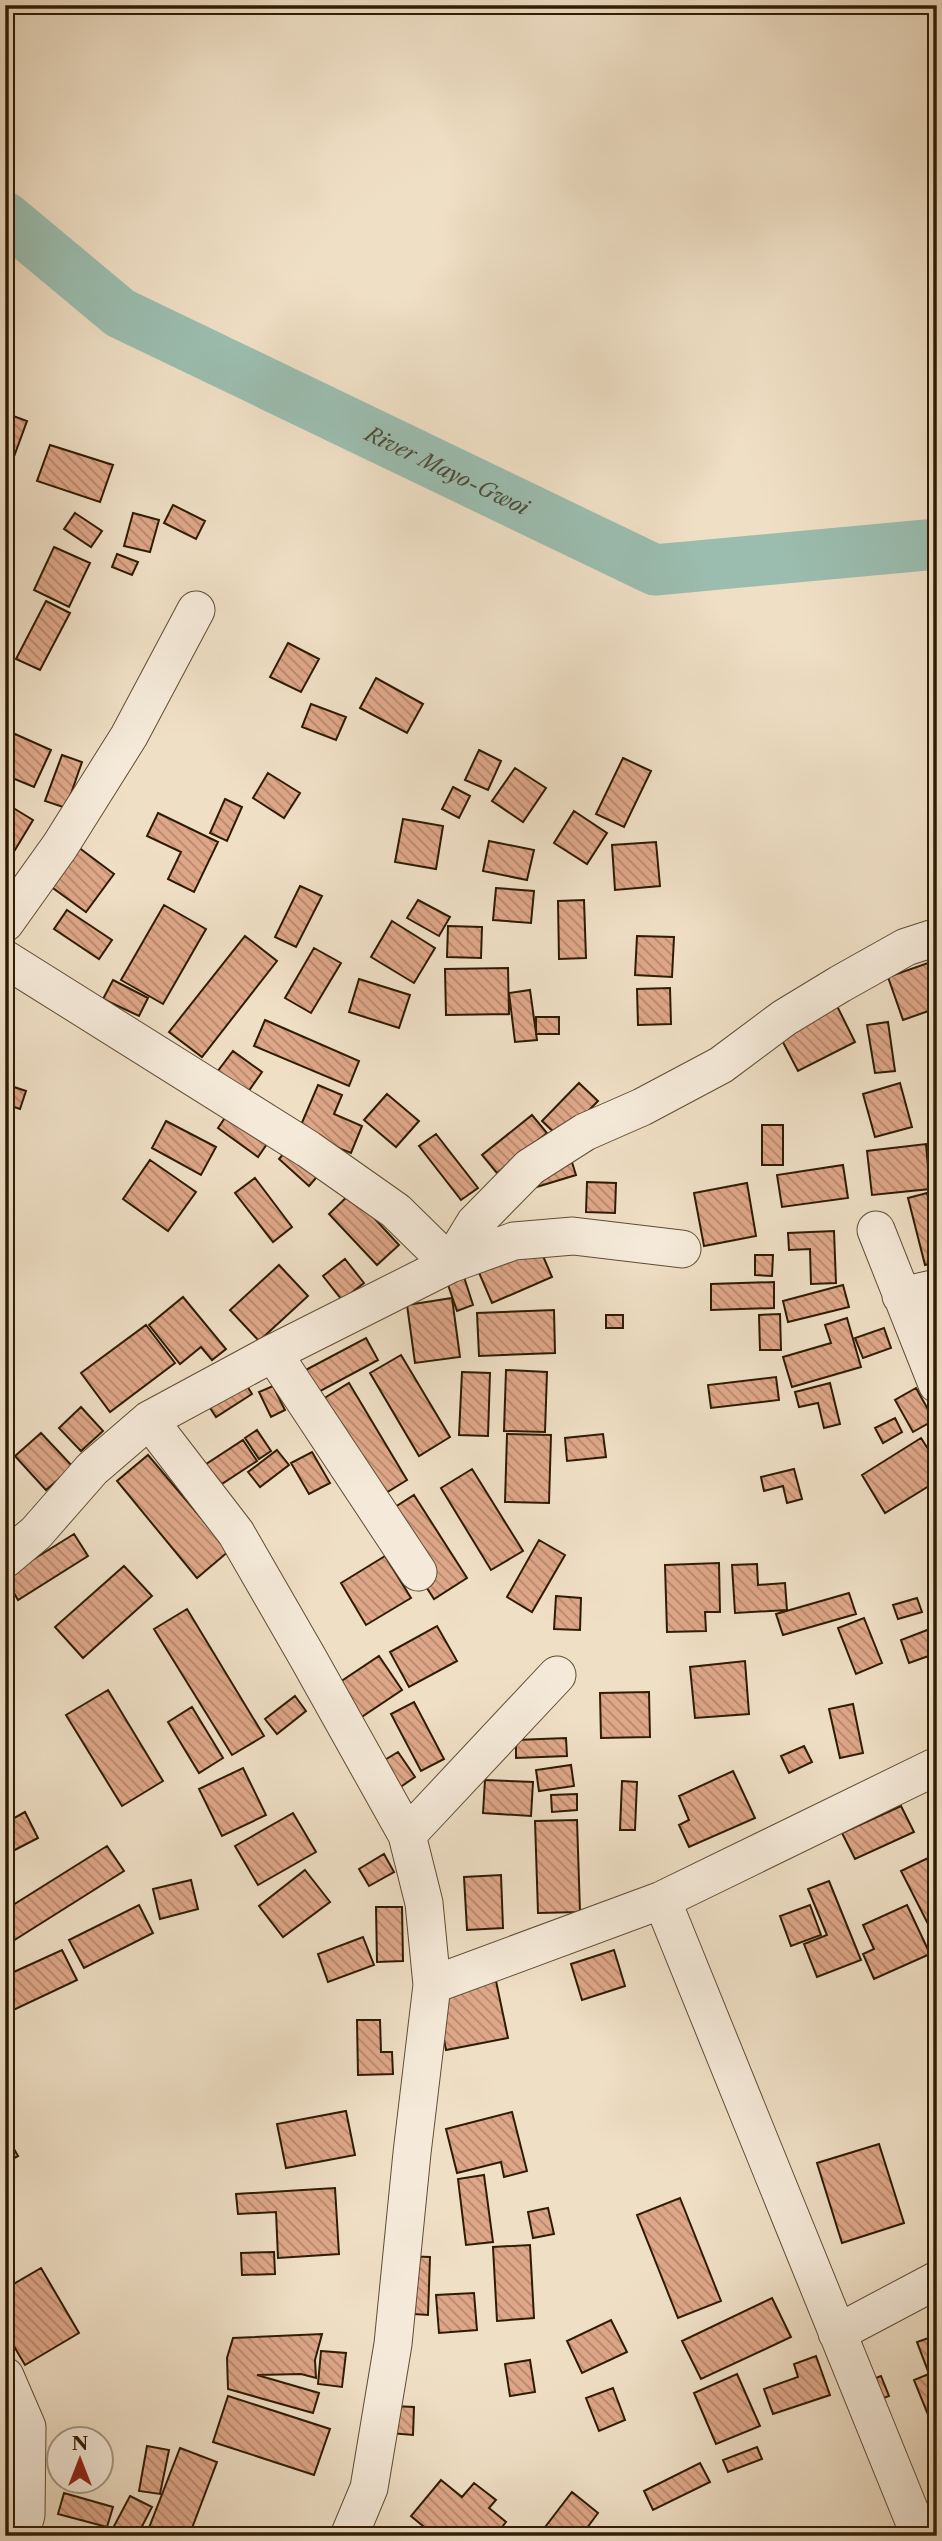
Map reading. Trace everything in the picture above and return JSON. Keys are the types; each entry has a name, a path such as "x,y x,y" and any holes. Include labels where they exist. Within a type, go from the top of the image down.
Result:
{"street":[{"path":"5,923 60,846 129,736 196,610"},
{"path":"450,1264 475,1223 530,1167 585,1132 642,1107 721,1065 785,1018 840,984 906,947 937,937"},
{"path":"5,959 308,1149 396,1211 450,1264"},
{"path":"876,1230 937,1384"},
{"path":"5,1559 36,1533 92,1469 149,1420 273,1353 450,1264 514,1241 573,1236 682,1249"},
{"path":"901,1296 937,1288"},
{"path":"273,1353 418,1572"},
{"path":"149,1420 236,1533 407,1835 424,1903 432,1985 393,2344 369,2488 349,2536"},
{"path":"407,1835 557,1675"},
{"path":"432,1985 662,1900 937,1766"},
{"path":"662,1900 920,2536"},
{"path":"837,2333 937,2280"},
{"path":"5,2376 27,2427 26,2515 20,2536"}],"building":[{"path":"5,413 27,421 5,481"},
{"path":"50,445 113,465 100,502 37,481"},
{"path":"173,505 205,521 196,539 164,523"},
{"path":"75,513 102,531 91,547 64,529"},
{"path":"133,513 159,520 150,552 124,546"},
{"path":"54,547 90,563 69,607 34,590"},
{"path":"117,554 138,562 132,575 112,567"},
{"path":"5,581 13,583 8,601 5,600"},
{"path":"46,601 70,613 40,670 16,659"},
{"path":"288,643 319,659 301,692 270,677"},
{"path":"376,678 423,704 407,733 360,708"},
{"path":"311,704 346,717 336,740 302,727"},
{"path":"15,734 51,750 34,787 5,775 5,756"},
{"path":"479,750 501,761 488,790 465,780"},
{"path":"62,755 82,762 66,808 45,801"},
{"path":"623,758 651,771 624,827 596,814"},
{"path":"515,768 546,788 523,822 492,801"},
{"path":"268,773 300,793 284,818 253,798"},
{"path":"453,787 470,796 459,818 442,809"},
{"path":"225,799 242,807 227,841 210,833"},
{"path":"5,803 33,820 15,850 5,844"},
{"path":"574,811 607,833 587,864 554,843"},
{"path":"158,813 218,842 194,892 168,879 181,852 147,836"},
{"path":"403,819 443,826 436,869 395,862"},
{"path":"489,841 534,850 527,880 483,871"},
{"path":"656,842 660,886 615,890 612,845"},
{"path":"74,844 114,874 86,912 46,883"},
{"path":"300,886 322,896 296,947 275,937"},
{"path":"496,888 534,891 531,923 493,920"},
{"path":"418,900 450,917 439,936 407,918"},
{"path":"584,900 586,958 559,959 558,901"},
{"path":"164,905 206,929 163,1004 121,980"},
{"path":"67,910 112,940 99,959 54,929"},
{"path":"392,921 435,948 414,983 371,957"},
{"path":"448,926 482,927 481,958 447,957"},
{"path":"245,936 277,961 202,1057 169,1032"},
{"path":"637,936 674,937 672,977 635,975"},
{"path":"314,948 341,963 311,1013 285,998"},
{"path":"928,963 937,989 937,1008 903,1020 888,977"},
{"path":"508,968 509,1014 446,1015 445,969"},
{"path":"359,979 410,995 399,1028 349,1012"},
{"path":"113,980 148,998 139,1016 103,999"},
{"path":"670,988 671,1024 638,1025 637,989"},
{"path":"530,990 537,1040 515,1042 509,993"},
{"path":"833,998 855,1042 798,1071 775,1027"},
{"path":"536,1017 559,1017 559,1034 536,1034"},
{"path":"265,1020 359,1061 349,1086 254,1046"},
{"path":"888,1022 895,1071 875,1073 867,1025"},
{"path":"233,1051 262,1072 241,1102 211,1080"},
{"path":"579,1083 598,1101 561,1139 542,1121"},
{"path":"900,1083 912,1127 875,1137 863,1094"},
{"path":"5,1084 26,1091 20,1109 5,1104"},
{"path":"937,1084 937,1126 936,1126 928,1086"},
{"path":"318,1085 342,1095 334,1114 362,1126 351,1153 298,1132"},
{"path":"387,1094 419,1121 396,1147 364,1120"},
{"path":"229,1112 269,1141 258,1157 218,1128"},
{"path":"532,1115 547,1133 497,1173 482,1155"},
{"path":"166,1121 216,1147 201,1175 152,1148"},
{"path":"762,1125 783,1125 783,1165 762,1165"},
{"path":"436,1134 478,1188 461,1200 419,1146"},
{"path":"292,1144 322,1171 309,1186 279,1159"},
{"path":"926,1144 930,1189 872,1195 867,1151"},
{"path":"570,1156 576,1175 530,1189"},
{"path":"150,1160 196,1192 168,1231 123,1199"},
{"path":"843,1165 848,1198 782,1207 777,1175"},
{"path":"255,1178 292,1227 273,1242 235,1193"},
{"path":"587,1182 616,1183 615,1213 586,1212"},
{"path":"747,1183 756,1236 704,1246 694,1193"},
{"path":"351,1193 399,1245 377,1265 329,1214"},
{"path":"927,1193 937,1231 937,1262 925,1265 908,1198"},
{"path":"834,1231 836,1283 811,1284 810,1249 789,1250 788,1233"},
{"path":"537,1242 552,1277 492,1303 477,1268"},
{"path":"755,1255 773,1255 772,1276 755,1275"},
{"path":"345,1259 364,1283 342,1300 323,1276"},
{"path":"279,1265 308,1296 259,1341 230,1310"},
{"path":"464,1277 473,1305 457,1311 447,1282"},
{"path":"774,1282 774,1308 711,1310 711,1284"},
{"path":"843,1285 849,1307 788,1322 783,1301"},
{"path":"183,1297 226,1349 212,1360 201,1347 180,1364 149,1325"},
{"path":"452,1298 460,1357 415,1363 407,1305"},
{"path":"554,1310 555,1353 479,1356 477,1313"},
{"path":"780,1314 781,1350 760,1350 759,1315"},
{"path":"606,1315 623,1315 623,1328 606,1328"},
{"path":"847,1318 861,1367 792,1387 783,1357 831,1343 825,1325"},
{"path":"146,1325 175,1363 110,1412 81,1373"},
{"path":"884,1328 891,1348 863,1358 855,1338"},
{"path":"366,1338 378,1360 313,1395 300,1373"},
{"path":"401,1355 450,1437 419,1456 370,1373"},
{"path":"506,1370 547,1372 545,1432 504,1431"},
{"path":"462,1372 490,1373 488,1436 459,1435"},
{"path":"239,1373 252,1394 216,1417 203,1397"},
{"path":"776,1377 779,1400 711,1408 708,1385"},
{"path":"349,1383 407,1480 376,1499 318,1402"},
{"path":"830,1383 840,1424 824,1428 818,1403 799,1407 795,1392"},
{"path":"273,1386 285,1410 271,1417 259,1392"},
{"path":"916,1388 934,1420 913,1432 895,1400"},
{"path":"81,1407 103,1431 81,1451 59,1428"},
{"path":"895,1418 902,1432 883,1443 875,1428"},
{"path":"257,1430 271,1451 259,1459 245,1438"},
{"path":"41,1433 73,1467 46,1490 15,1456"},
{"path":"507,1434 551,1435 549,1503 505,1502"},
{"path":"603,1434 606,1457 567,1461 565,1438"},
{"path":"921,1438 937,1463 937,1481 885,1513 862,1475"},
{"path":"243,1440 257,1461 211,1491 197,1470"},
{"path":"277,1450 289,1465 260,1487 248,1472"},
{"path":"312,1452 330,1483 309,1494 291,1463"},
{"path":"148,1455 229,1551 197,1578 117,1481"},
{"path":"472,1469 523,1551 491,1570 441,1488"},
{"path":"794,1469 802,1499 787,1503 783,1486 764,1491 761,1477"},
{"path":"414,1495 467,1578 434,1599 381,1516"},
{"path":"74,1534 88,1556 18,1600 5,1577"},
{"path":"539,1540 565,1555 532,1612 507,1597"},
{"path":"385,1556 411,1598 366,1625 341,1583"},
{"path":"719,1563 720,1612 705,1612 706,1631 667,1632 665,1565"},
{"path":"757,1564 758,1585 785,1583 787,1610 735,1613 732,1565"},
{"path":"124,1566 152,1596 83,1658 55,1627"},
{"path":"849,1593 856,1614 783,1635 776,1614"},
{"path":"556,1596 581,1598 580,1630 554,1629"},
{"path":"917,1598 922,1612 898,1619 893,1605"},
{"path":"187,1609 264,1736 232,1755 154,1629"},
{"path":"864,1618 882,1663 856,1674 838,1628"},
{"path":"437,1626 457,1661 409,1687 390,1652"},
{"path":"935,1627 937,1653 909,1663 901,1640"},
{"path":"379,1656 402,1690 360,1718 337,1684"},
{"path":"745,1661 749,1714 695,1718 690,1667"},
{"path":"108,1690 163,1781 122,1806 66,1715"},
{"path":"649,1692 650,1737 601,1738 600,1693"},
{"path":"295,1696 306,1711 277,1734 265,1719"},
{"path":"414,1702 444,1759 421,1771 391,1714"},
{"path":"853,1704 863,1753 840,1758 829,1709"},
{"path":"192,1707 223,1758 199,1773 168,1722"},
{"path":"566,1738 567,1756 516,1758 516,1740"},
{"path":"804,1746 812,1762 789,1773 781,1756"},
{"path":"398,1752 415,1777 396,1790 378,1764"},
{"path":"571,1765 574,1786 539,1791 536,1770"},
{"path":"243,1768 266,1815 222,1836 199,1789"},
{"path":"733,1771 755,1818 689,1847 679,1825 689,1820 679,1796"},
{"path":"485,1780 533,1782 531,1816 483,1813"},
{"path":"622,1781 637,1782 635,1830 620,1830"},
{"path":"577,1794 577,1810 552,1812 551,1795"},
{"path":"901,1806 914,1832 855,1859 842,1833"},
{"path":"25,1812 38,1838 5,1855 5,1823"},
{"path":"293,1813 316,1852 258,1885 235,1846"},
{"path":"577,1820 580,1912 538,1913 535,1821"},
{"path":"107,1846 124,1871 13,1941 5,1930 5,1910"},
{"path":"384,1854 394,1872 369,1886 359,1869"},
{"path":"932,1856 937,1865 937,1922 929,1926 901,1871"},
{"path":"305,1870 330,1902 283,1937 259,1906"},
{"path":"501,1875 503,1928 467,1930 464,1877"},
{"path":"191,1880 198,1909 160,1919 153,1889"},
{"path":"829,1881 861,1960 817,1977 804,1944 827,1935 808,1889"},
{"path":"139,1905 153,1933 84,1968 69,1940"},
{"path":"810,1905 821,1935 791,1946 780,1916"},
{"path":"907,1905 930,1954 874,1979 863,1954 874,1949 863,1925"},
{"path":"376,1907 402,1907 403,1961 377,1962"},
{"path":"363,1937 374,1965 328,1982 318,1954"},
{"path":"62,1950 77,1980 5,2014 5,1976"},
{"path":"614,1950 625,1986 582,2000 571,1964"},
{"path":"496,1981 508,2038 446,2050 435,1993"},
{"path":"357,2020 380,2020 381,2052 392,2052 393,2074 358,2075"},
{"path":"346,2111 355,2155 286,2168 277,2124"},
{"path":"512,2112 527,2171 504,2177 501,2162 457,2173 446,2129"},
{"path":"5,2133 18,2156 5,2163"},
{"path":"879,2144 904,2223 842,2243 817,2163"},
{"path":"484,2175 493,2242 466,2245 458,2179"},
{"path":"335,2188 339,2254 278,2258 276,2212 238,2214 236,2194"},
{"path":"680,2198 721,2301 678,2318 637,2215"},
{"path":"548,2208 554,2234 533,2238 528,2212"},
{"path":"530,2245 534,2318 497,2321 493,2247"},
{"path":"274,2252 275,2274 242,2275 241,2253"},
{"path":"400,2256 430,2257 428,2315 399,2313"},
{"path":"41,2268 79,2333 25,2365 5,2331 5,2289"},
{"path":"474,2293 477,2330 439,2333 436,2295"},
{"path":"772,2298 791,2337 701,2379 682,2341"},
{"path":"611,2320 627,2352 582,2373 567,2341"},
{"path":"322,2334 315,2360 316,2378 301,2374 257,2375 319,2393 313,2413 228,2389 227,2358 233,2338"},
{"path":"937,2335 937,2426 933,2427 914,2380 929,2374 917,2342"},
{"path":"321,2351 346,2353 342,2387 318,2384"},
{"path":"816,2356 830,2395 773,2414 764,2389 798,2377 794,2364"},
{"path":"530,2360 535,2392 510,2396 505,2364"},
{"path":"737,2374 760,2426 716,2444 694,2393"},
{"path":"881,2376 889,2396 869,2404 862,2383"},
{"path":"613,2388 625,2420 599,2431 586,2398"},
{"path":"228,2396 330,2429 314,2475 213,2442"},
{"path":"392,2406 414,2407 413,2435 390,2433"},
{"path":"147,2446 169,2450 160,2494 139,2491"},
{"path":"757,2447 762,2459 728,2472 723,2460"},
{"path":"180,2448 217,2462 189,2536 154,2536 147,2533"},
{"path":"700,2463 710,2482 653,2510 644,2491"},
{"path":"441,2480 462,2497 474,2483 496,2500 489,2508 506,2522 495,2536 435,2536 411,2516"},
{"path":"572,2492 598,2513 581,2536 539,2535"},
{"path":"63,2496 74,2496 113,2507 107,2527 58,2514"},
{"path":"130,2496 152,2507 137,2536 128,2536 113,2528"}],"waterway":[{"name":"River Mayo-Gwoi","path":"5,217 120,313 655,570 937,544"}]}
